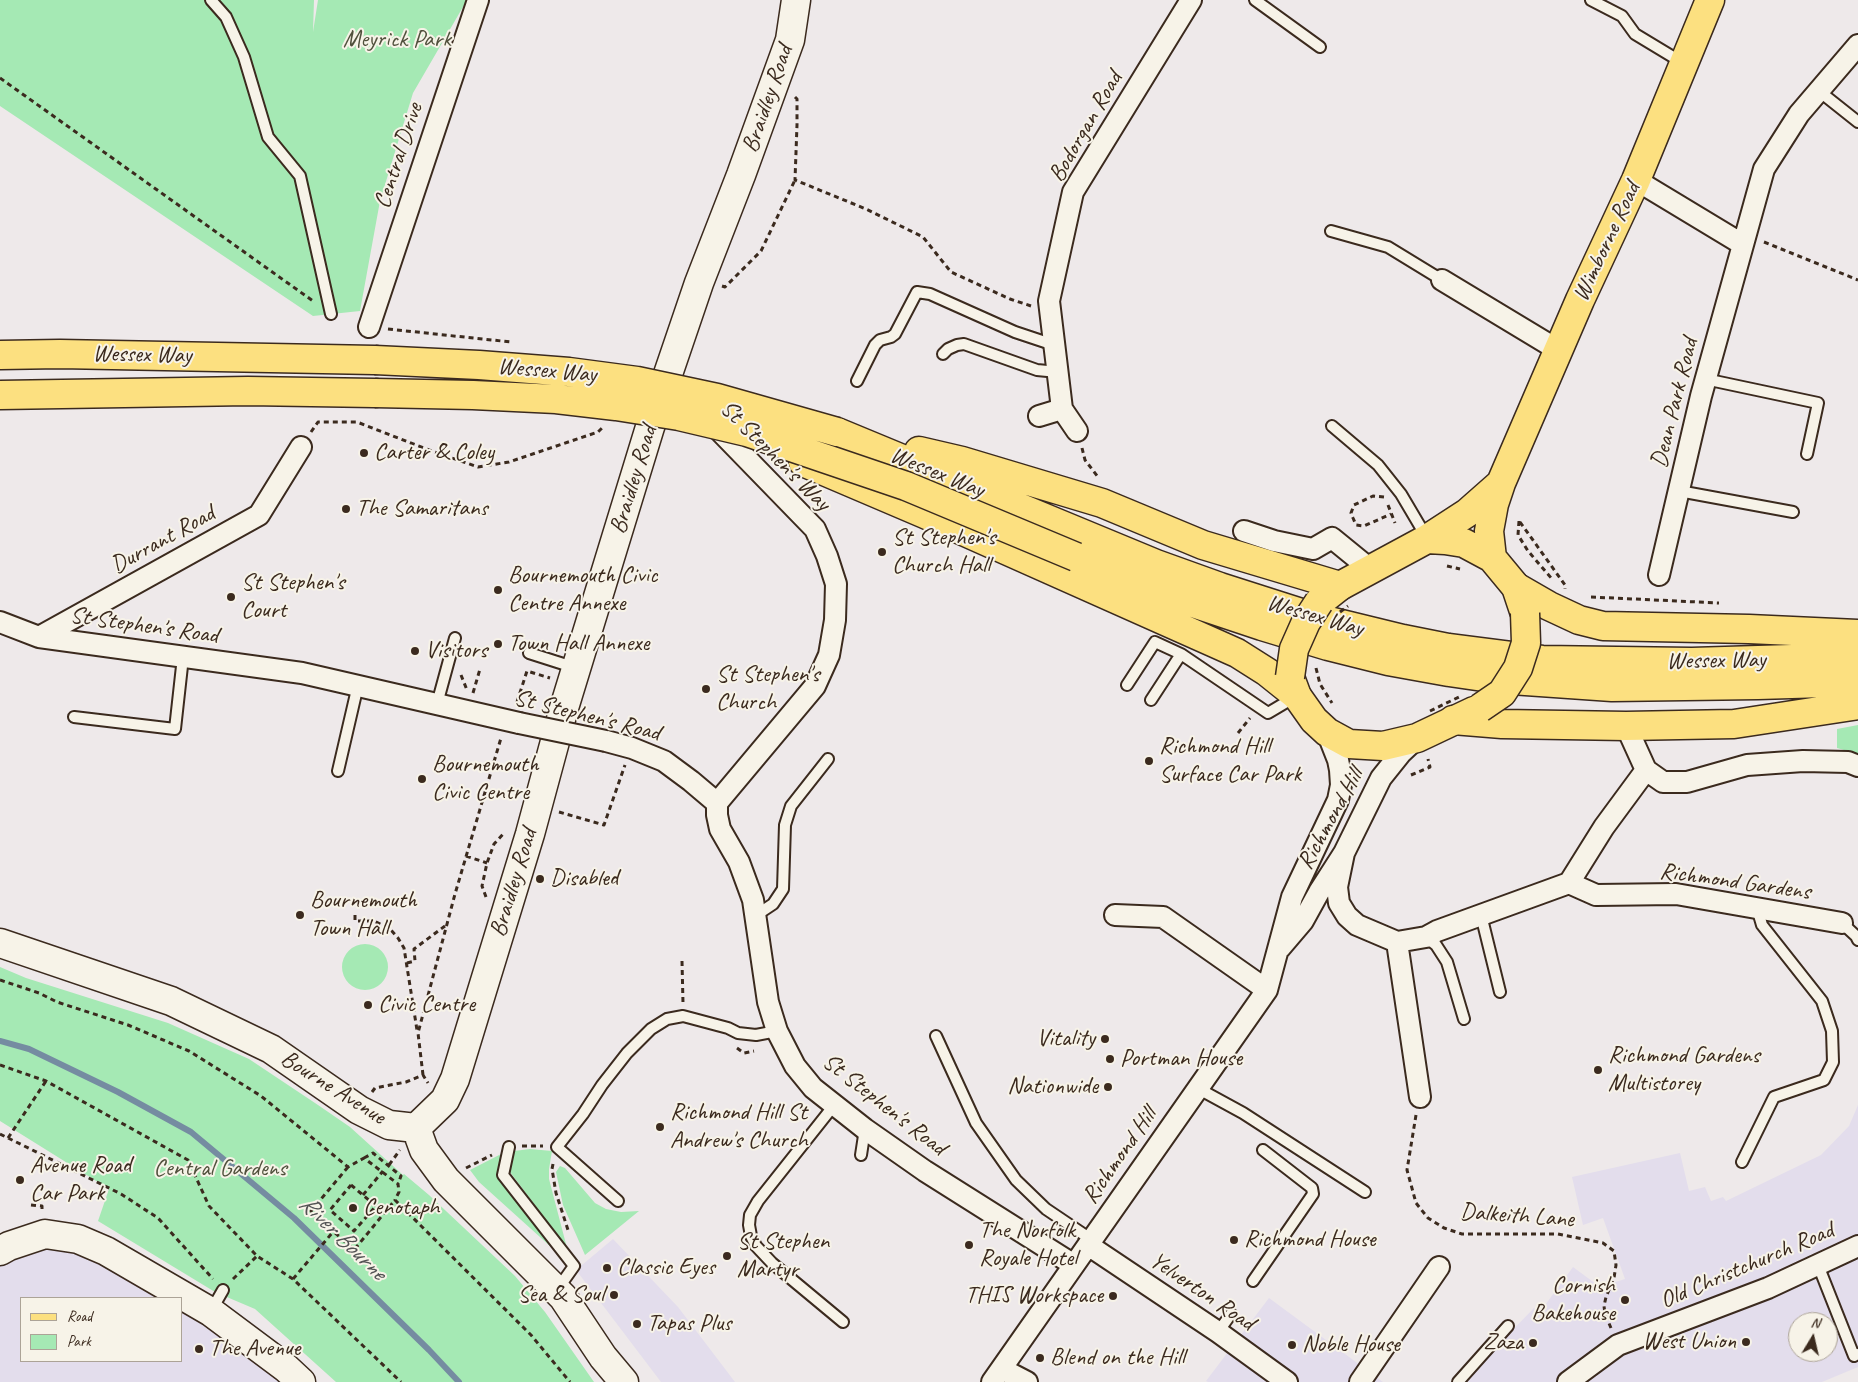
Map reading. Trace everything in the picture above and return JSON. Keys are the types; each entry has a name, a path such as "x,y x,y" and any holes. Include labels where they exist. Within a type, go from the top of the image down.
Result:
{"main road":[{"name":"Wimborne Road","path":"1492,558 1489,530 1494,504 1501,483 1558,350 1636,180 1710,0"},
{"name":"Wessex Way","path":"0,355 70,354 375,360 569,372 636,381 717,398 837,432 1075,556 1156,564 1268,603 1317,618 1403,640 1448,648 1542,660 1682,662 1858,657"},
{"name":"Wessex Way","path":"0,395 248,391 473,394 556,399 616,406 679,416 747,432 906,486 1163,593 1262,626 1371,656 1449,672 1497,679 1612,686 1739,686 1858,682"},
{"path":"837,432 962,461 1102,503 1340,602"},
{"name":"Wimborne Road","path":"1340,602 1370,569 1427,539 1467,513 1501,483"},
{"path":"1427,539 1464,543 1492,558 1516,587 1549,606 1579,620 1603,626 1749,629 1858,634"},
{"path":"1075,556 1294,687 1314,720 1327,732 1349,744 1375,746 1417,738 1442,716 1472,701 1502,693 1518,668 1526,643 1525,613 1516,587"},
{"path":"1294,687 1294,649 1306,622 1340,602"},
{"path":"1442,716 1502,724 1626,726 1734,724 1858,705"}],"street":[{"name":"Central Drive","path":"369,327 478,0"},
{"name":"Braidley Road","path":"416,1128 445,1100 455,1079 530,834 577,668 658,401 699,283 790,40 796,0"},
{"name":"Bodorgan Road","path":"1077,431 1062,409 1049,302 1073,192 1189,1"},
{"name":"Dean Park Road","path":"1659,574 1705,379 1764,169 1799,114 1858,44"},
{"path":"1636,180 1743,239"},
{"path":"1442,280 1558,350"},
{"name":"St Stephen's Way","path":"658,401 688,408 710,422 761,472 815,529 827,556 836,584 836,620 829,655 815,686 716,803"},
{"path":"1039,416 1062,409"},
{"name":"Durrant Road","path":"39,637 259,516 283,461 301,447"},
{"path":"1244,531 1274,541 1313,549 1332,538 1370,569"},
{"name":"St Stephen's Road","path":"0,622 39,637 302,673 606,741 632,748 664,761 691,780 716,803 720,829 739,862 753,900 768,1002 777,1031 795,1066 813,1088 865,1129 925,1171 1074,1265"},
{"path":"1626,726 1646,770 1663,782 1687,782 1747,765 1804,760 1848,762 1858,766"},
{"name":"Richmond Hill","path":"997,1376 1267,990 1292,897 1338,800 1341,785 1340,770 1327,732"},
{"name":"Richmond Hill","path":"1276,953 1303,921 1344,853 1381,778 1401,753 1417,738"},
{"path":"1344,853 1337,887 1339,903 1347,916 1357,925 1397,942 1426,937 1569,883 1604,827 1646,770"},
{"name":"Richmond Gardens","path":"1569,883 1596,896 1676,894 1842,922"},
{"path":"1115,915 1163,918 1267,990"},
{"name":"Bourne Avenue","path":"0,942 171,1001 271,1049 366,1113 389,1125 416,1128 424,1150 446,1180 563,1297 603,1357 624,1382"},
{"path":"1397,942 1420,1097"},
{"path":"0,1251 45,1234 78,1239 106,1251 217,1301 301,1382"},
{"name":"Yelverton Road","path":"1090,1242 1287,1382"},
{"name":"Old Christchurch Road","path":"1568,1382 1618,1345 1652,1323 1768,1288 1858,1246"},
{"path":"1360,1382 1439,1267"},
{"path":"997,1376 1027,1382"}],"lane":[{"path":"211,0 220,4 244,57 268,138 300,176 331,314"},
{"path":"1255,0 1320,47"},
{"path":"1591,0 1622,16 1635,34 1684,63"},
{"path":"1818,91 1858,122"},
{"path":"1332,231 1388,247 1442,280"},
{"path":"857,381 875,346 880,340 895,334 917,292 930,294 1015,332 1054,345"},
{"path":"943,354 948,349 964,344 1037,370 1058,372"},
{"path":"1705,379 1818,404 1807,454"},
{"path":"1332,426 1378,465 1401,494 1427,539"},
{"path":"1679,491 1793,512"},
{"path":"437,704 455,638"},
{"path":"1127,685 1156,642 1180,654 1268,713 1294,687"},
{"path":"529,653 577,668"},
{"path":"1150,700 1180,654"},
{"path":"74,717 175,729 183,657"},
{"path":"338,771 358,686"},
{"path":"755,916 773,904 784,889 785,825 792,806 828,759"},
{"path":"1742,1162 1774,1097 1824,1080 1833,1062 1832,1030 1822,1001 1762,925 1757,908"},
{"path":"1481,915 1500,992"},
{"name":"Richmond Gardens","path":"1842,922 1858,940"},
{"path":"1426,937 1436,945 1447,962 1464,1019"},
{"path":"618,1201 557,1147 627,1053 651,1029 667,1020 683,1016 728,1028 738,1033 756,1034 777,1031"},
{"path":"936,1036 976,1123 1016,1180 1046,1209 1090,1242"},
{"path":"1198,1089 1243,1113 1365,1192"},
{"path":"835,1104 758,1201 750,1214 749,1224 751,1236 756,1246 772,1263 843,1322"},
{"path":"861,1155 865,1129"},
{"path":"509,1147 503,1175 574,1266 556,1291"},
{"path":"1253,1281 1313,1194 1312,1188 1263,1150"},
{"path":"1818,1265 1854,1356 1858,1354"},
{"path":"1218,1332 1231,1314"},
{"path":"1458,1382 1508,1326"}],"path":[{"path":"0,78 331,314"},
{"path":"699,283 725,287 761,251 794,180 797,99 776,79"},
{"path":"794,180 866,209 924,237 951,272 1010,299 1050,313"},
{"path":"1743,239 1858,280"},
{"path":"369,327 515,342"},
{"path":"301,447 318,422 357,422 478,467 509,462 598,432"},
{"path":"1391,514 1364,526 1356,524 1351,513 1354,505 1373,496 1385,497 1395,523"},
{"path":"1553,580 1526,552 1518,535 1519,521 1565,585 1565,594 1559,587"},
{"path":"1446,566 1462,570"},
{"path":"1316,659 1320,684 1332,703"},
{"path":"477,677 480,669"},
{"path":"515,722 527,671"},
{"path":"461,675 471,699"},
{"path":"1442,716 1472,701"},
{"path":"537,805 604,825 632,748"},
{"path":"418,1033 446,926 494,761"},
{"path":"1408,779 1412,774 1430,767"},
{"path":"486,898 482,886 487,862 494,844 505,832"},
{"path":"466,856 487,862"},
{"path":"355,915 356,921 374,921 390,929 404,948 423,1075 427,1082 434,1084"},
{"path":"407,963 415,961 414,949 446,926"},
{"path":"682,961 683,1016"},
{"path":"0,980 39,993 57,1002 128,1025 189,1051 261,1096 348,1167"},
{"path":"744,1053 753,1051"},
{"path":"0,1065 46,1081 188,1160 209,1206 258,1256 293,1279 402,1382"},
{"path":"369,1097 375,1088 406,1082 423,1075"},
{"path":"8,1138 46,1081"},
{"name":"Dalkeith Lane","path":"1420,1097 1413,1127 1407,1170 1416,1203 1428,1218 1444,1228 1462,1234 1558,1234 1603,1243 1614,1251 1616,1265 1614,1278 1606,1298 1605,1314 1618,1345"},
{"path":"0,1134 121,1194 158,1218 217,1301 258,1256"},
{"path":"468,1167 509,1147 531,1145 557,1147 552,1169 556,1193 570,1235"},
{"path":"373,1153 401,1176 395,1200 354,1250 311,1212 348,1167 373,1153"},
{"path":"364,1158 398,1184"},
{"path":"363,1196 383,1171"},
{"path":"351,1185 363,1196 376,1206 354,1231 330,1210 351,1185"},
{"path":"395,1200 531,1335 570,1382"},
{"path":"31,1205 42,1206 42,1212"},
{"path":"293,1279 333,1232"}],"shaded area":[{"path":"1858,1105 1858,1367 1822,1382 1462,1382 1534,1308 1540,1312 1573,1267 1600,1287 1625,1279 1603,1218 1583,1225 1572,1177 1680,1153 1689,1191 1705,1187 1711,1201 1723,1197 1726,1201 1821,1155 1849,1126"},
{"path":"45,1234 78,1239 106,1251 211,1312 286,1368 301,1382 0,1382 0,1251"},
{"path":"613,1239 678,1307 735,1382 661,1382 576,1270"},
{"path":"1269,1298 1383,1382 1206,1381"}],"green space":[{"name":"Meyrick Park","path":"0,0 314,0 313,32 318,0 467,0 413,93 380,201 360,311 313,316 0,106"},
{"path":"1858,725 1858,754 1837,748 1837,729"},
{"path":"365,944 378,948 384,954 388,967 384,980 378,986 365,990 352,986 346,980 342,967 346,954 352,948"},
{"name":"Central Gardens","path":"0,967 26,978 168,1023 249,1059 350,1127 403,1175 429,1195 515,1276 545,1312 594,1382 336,1382 255,1309 215,1292 98,1221 109,1189 0,1121"},
{"path":"530,1149 552,1151 549,1179 567,1248 510,1172 514,1151"},
{"path":"505,1152 499,1176 561,1256 479,1182 470,1170"},
{"path":"560,1166 565,1168 595,1203 606,1209 621,1212 639,1211 585,1255 563,1205 556,1172"}],"waterway":[{"name":"River Bourne","path":"0,1041 29,1049 118,1092 191,1132 294,1218 429,1350 459,1382"}],"place":[{"name":"Carter & Coley","path":"364,453"},
{"name":"The Samaritans","path":"346,509"},
{"name":"St Stephen's Church Hall","path":"882,552"},
{"name":"Bournemouth Civic Centre Annexe","path":"498,590"},
{"name":"St Stephen's Court","path":"231,597"},
{"name":"Town Hall Annexe","path":"498,644"},
{"name":"Visitors","path":"415,651"},
{"name":"St Stephen's Church","path":"706,689"},
{"name":"Richmond Hill Surface Car Park","path":"1149,761"},
{"name":"Bournemouth Civic Centre","path":"422,779"},
{"name":"Disabled","path":"540,879"},
{"name":"Bournemouth Town Hall","path":"300,915"},
{"name":"Civic Centre","path":"368,1005"},
{"name":"Vitality","path":"1105,1039"},
{"name":"Portman House","path":"1110,1059"},
{"name":"Richmond Gardens Multistorey","path":"1598,1070"},
{"name":"Nationwide","path":"1108,1087"},
{"name":"Richmond Hill St Andrew's Church","path":"660,1127"},
{"name":"Avenue Road Car Park","path":"20,1180"},
{"name":"Cenotaph","path":"353,1208"},
{"name":"Richmond House","path":"1234,1240"},
{"name":"The Norfolk Royale Hotel","path":"969,1245"},
{"name":"St Stephen Martyr","path":"727,1256"},
{"name":"Classic Eyes","path":"607,1268"},
{"name":"Sea & Soul","path":"614,1295"},
{"name":"THIS Workspace","path":"1113,1296"},
{"name":"Cornish Bakehouse","path":"1625,1300"},
{"name":"Tapas Plus","path":"637,1324"},
{"name":"West Union","path":"1746,1342"},
{"name":"Zaza","path":"1533,1343"},
{"name":"Noble House","path":"1292,1345"},
{"name":"The Avenue","path":"199,1349"},
{"name":"Blend on the Hill","path":"1040,1358"}]}
